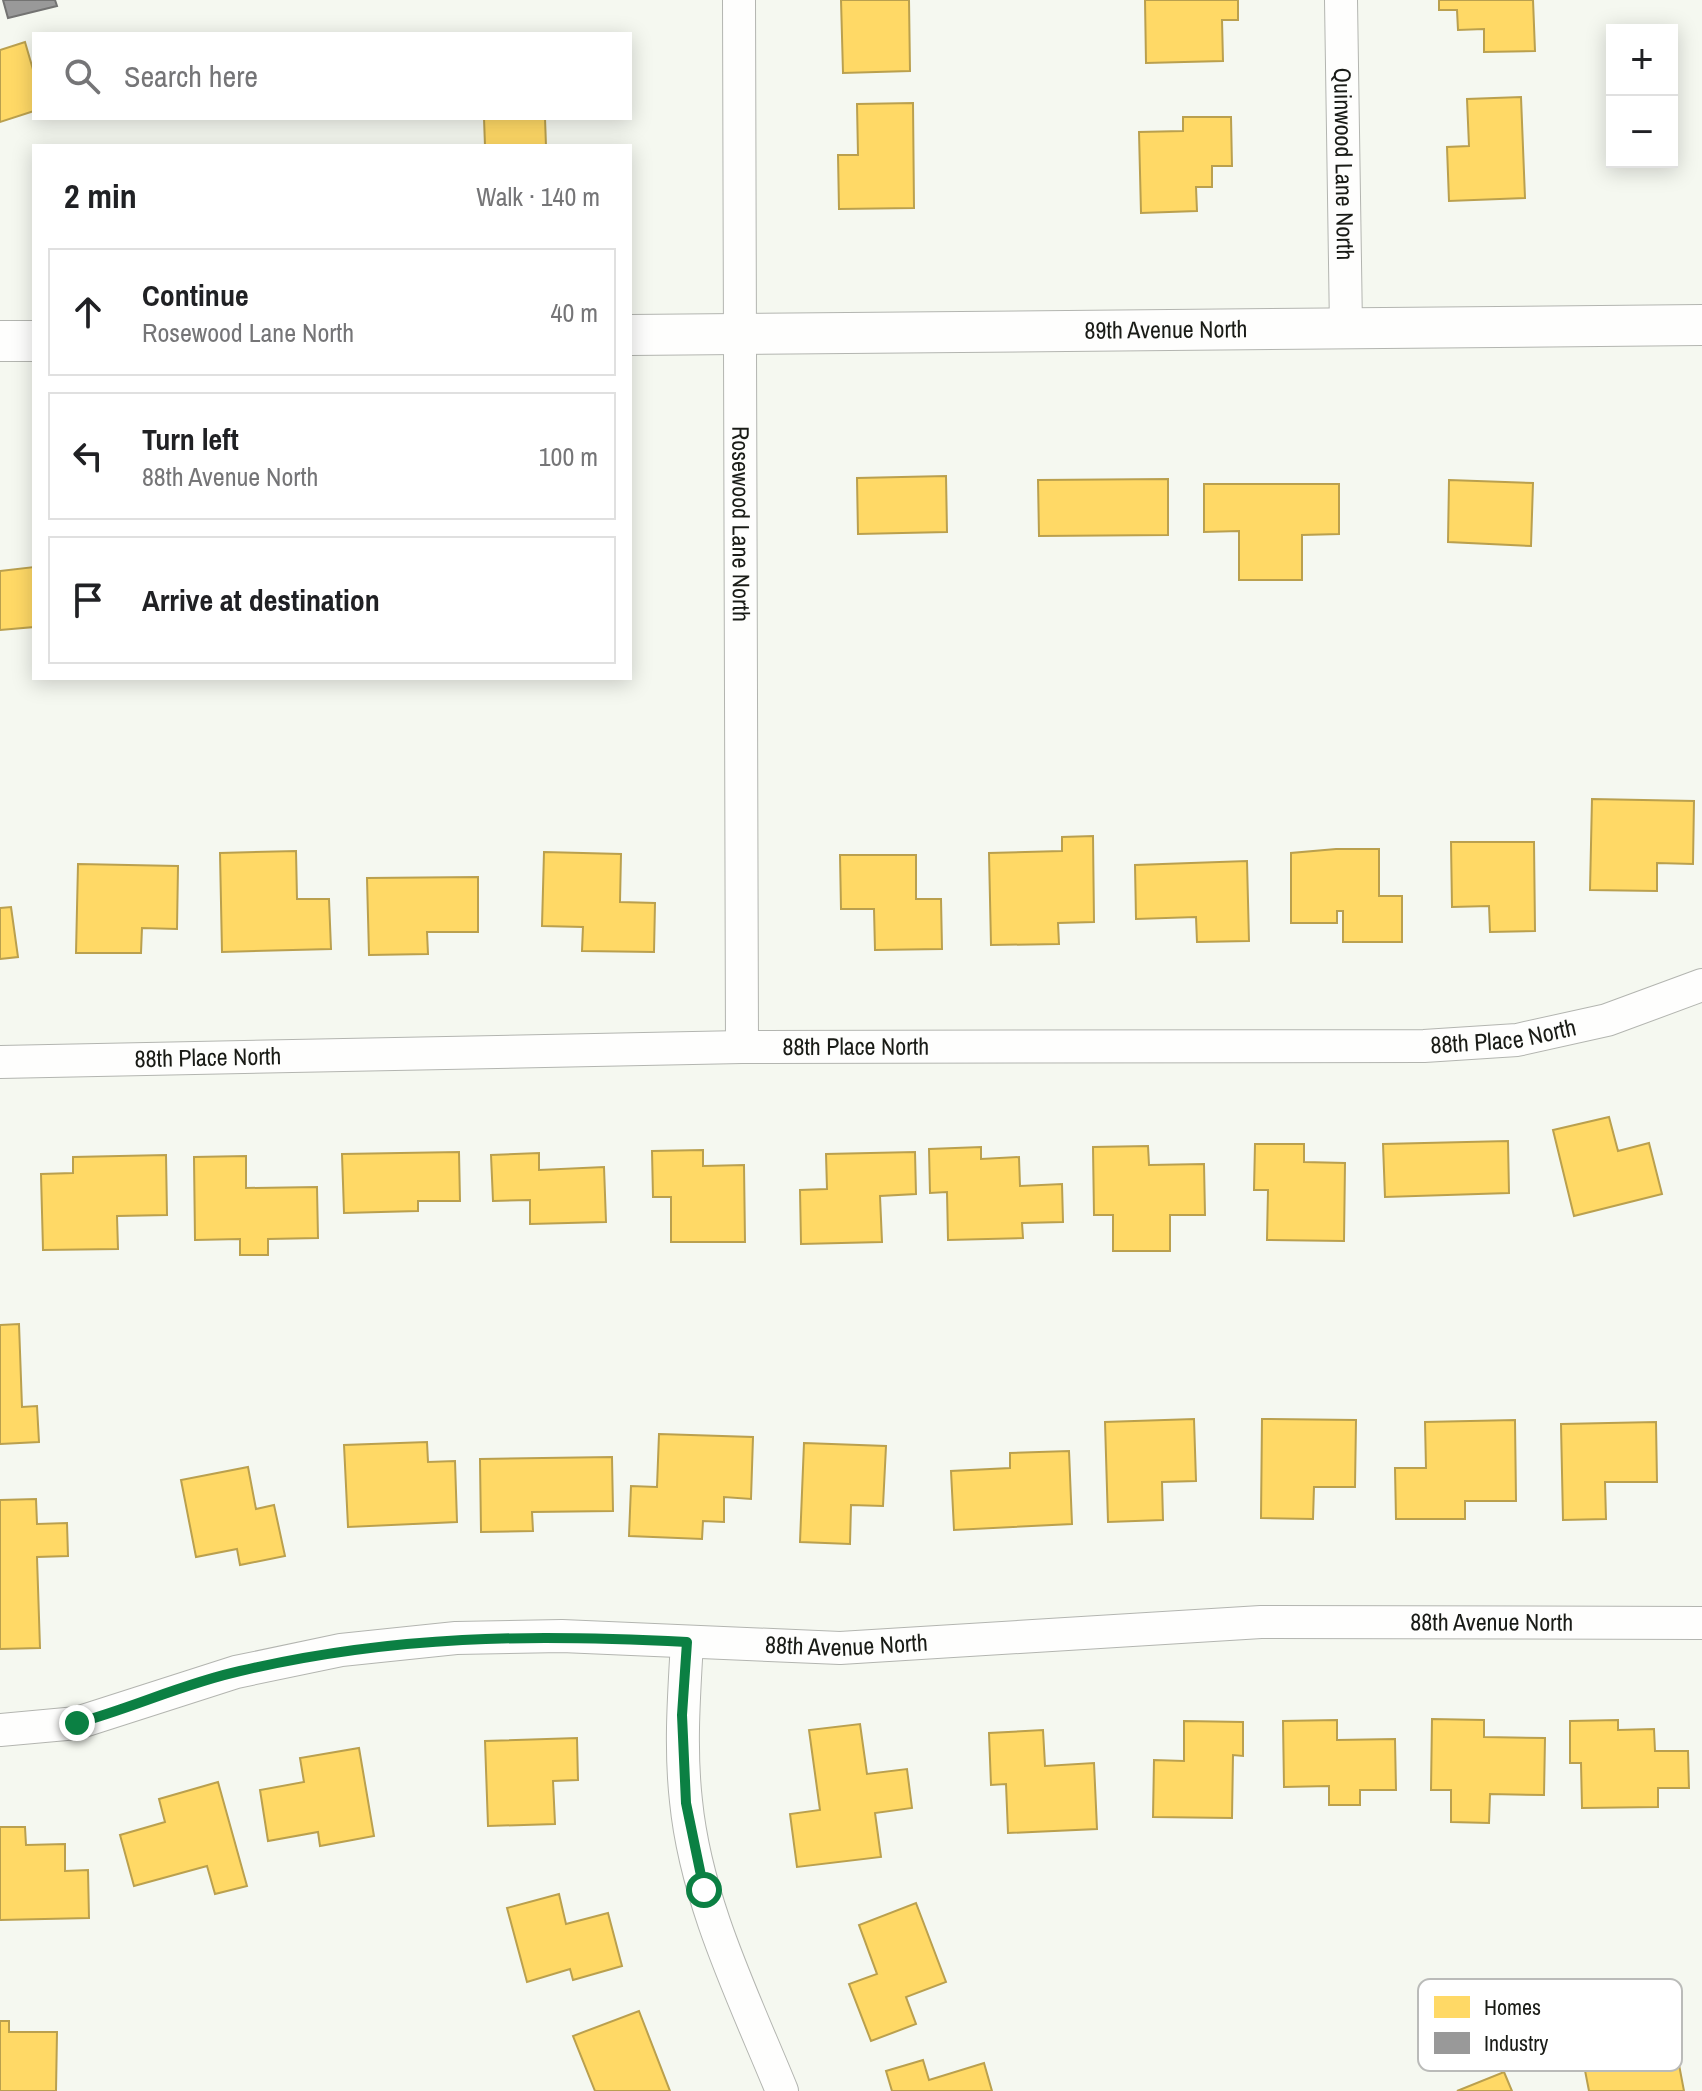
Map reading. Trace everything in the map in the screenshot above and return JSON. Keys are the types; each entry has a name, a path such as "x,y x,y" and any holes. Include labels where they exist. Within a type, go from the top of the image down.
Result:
{"street":[{"name":"Rosewood Lane North","path":"739,0 742,1047"},
{"name":"Quinwood Lane North","path":"1341,0 1346,328"},
{"name":"89th Avenue North","path":"632,335 1702,325"},
{"path":"0,341 32,341"},
{"name":"88th Place North","path":"0,1062 742,1047 1455,1044 1517,1040 1607,1020 1702,985"},
{"name":"88th Avenue North","path":"0,1730 77,1723 236,1672 341,1650 471,1637 562,1636 840,1648 1261,1622 1702,1623"},
{"path":"687,1642 682,1715 686,1803 704,1890 782,2091"}],"building: Homes":[{"path":"841,0 909,0 910,71 843,73"},
{"path":"1145,0 1238,0 1238,20 1222,20 1223,61 1146,63"},
{"path":"1439,0 1533,0 1535,51 1484,52 1484,29 1458,30 1457,10 1439,10"},
{"path":"25,42 32,66 32,112 0,122 0,50"},
{"path":"1521,97 1525,198 1449,201 1447,147 1469,146 1467,99"},
{"path":"913,103 914,208 839,209 838,155 858,155 857,104"},
{"path":"1183,117 1231,117 1232,166 1212,166 1212,187 1196,187 1197,211 1141,213 1139,132 1183,131"},
{"path":"484,120 545,120 546,144 485,144"},
{"path":"946,476 947,532 858,534 857,478"},
{"path":"1168,479 1168,535 1039,536 1038,480"},
{"path":"1449,480 1533,483 1531,546 1448,542"},
{"path":"1204,484 1339,484 1339,534 1302,535 1302,580 1239,580 1239,531 1204,532"},
{"path":"32,567 32,627 0,630 0,571"},
{"path":"1592,799 1694,801 1693,864 1657,863 1657,891 1590,890"},
{"path":"1093,836 1094,922 1058,923 1059,944 991,945 989,853 1062,851 1062,837"},
{"path":"1451,842 1534,842 1535,931 1490,932 1489,906 1452,907"},
{"path":"1379,849 1379,896 1402,896 1402,942 1343,942 1343,911 1337,911 1337,923 1291,923 1291,853"},
{"path":"296,851 297,899 329,899 331,949 222,952 220,853"},
{"path":"544,852 621,854 620,902 655,903 654,952 582,951 583,927 542,926"},
{"path":"840,855 916,855 916,899 941,899 942,949 875,950 874,909 841,909"},
{"path":"1247,861 1249,941 1197,942 1196,917 1136,919 1135,865"},
{"path":"78,864 178,866 177,929 142,928 141,953 76,953"},
{"path":"478,877 478,932 427,932 428,954 369,955 367,878"},
{"path":"11,907 18,957 0,959 0,908"},
{"path":"1609,1117 1618,1151 1649,1143 1662,1194 1574,1216 1553,1130"},
{"path":"1508,1141 1509,1193 1385,1197 1383,1144"},
{"path":"1255,1144 1304,1144 1304,1162 1345,1163 1344,1241 1267,1240 1268,1190 1254,1190"},
{"path":"1148,1146 1149,1165 1204,1164 1205,1215 1170,1215 1170,1251 1113,1251 1113,1215 1094,1215 1093,1147"},
{"path":"981,1147 981,1159 1019,1157 1020,1186 1062,1184 1063,1222 1022,1223 1023,1238 948,1240 947,1192 930,1193 929,1149"},
{"path":"703,1150 703,1166 744,1165 745,1242 671,1242 671,1197 653,1197 652,1151"},
{"path":"459,1152 460,1201 418,1201 418,1211 344,1213 342,1154"},
{"path":"915,1152 916,1194 880,1196 882,1242 801,1244 800,1190 827,1189 826,1154"},
{"path":"539,1153 539,1170 604,1167 606,1222 530,1224 530,1200 493,1201 491,1155"},
{"path":"166,1155 167,1215 117,1216 118,1249 43,1250 41,1174 73,1173 73,1157"},
{"path":"246,1156 246,1188 317,1187 318,1238 268,1239 268,1255 240,1255 240,1239 195,1240 194,1157"},
{"path":"19,1324 22,1407 37,1406 39,1442 0,1444 0,1325"},
{"path":"1194,1419 1196,1481 1162,1482 1163,1520 1108,1522 1105,1422"},
{"path":"1262,1419 1356,1420 1355,1487 1314,1487 1313,1519 1261,1518"},
{"path":"1515,1420 1516,1501 1465,1501 1465,1519 1396,1519 1395,1468 1426,1468 1425,1422"},
{"path":"1656,1422 1657,1482 1605,1482 1606,1519 1563,1520 1561,1424"},
{"path":"659,1434 753,1437 751,1499 724,1497 724,1522 703,1521 702,1539 629,1536 631,1486 657,1487"},
{"path":"427,1442 428,1462 455,1461 457,1522 348,1527 344,1445"},
{"path":"804,1443 886,1446 883,1506 851,1505 850,1544 800,1542"},
{"path":"1069,1451 1072,1524 954,1530 951,1471 1010,1468 1010,1453"},
{"path":"612,1457 613,1511 532,1512 533,1531 481,1532 480,1459"},
{"path":"248,1467 256,1509 274,1505 285,1556 240,1565 237,1549 196,1557 181,1480"},
{"path":"36,1499 37,1524 67,1523 68,1556 37,1557 40,1648 0,1649 0,1500"},
{"path":"1432,1719 1484,1720 1484,1737 1545,1738 1544,1795 1490,1794 1489,1823 1451,1822 1451,1790 1431,1790"},
{"path":"1337,1720 1337,1740 1395,1739 1396,1790 1360,1790 1360,1805 1329,1805 1329,1786 1284,1787 1283,1721"},
{"path":"1618,1720 1618,1730 1654,1729 1655,1751 1688,1751 1689,1788 1658,1788 1658,1807 1582,1808 1581,1763 1570,1763 1570,1721"},
{"path":"1184,1721 1243,1722 1243,1756 1233,1755 1232,1818 1153,1817 1154,1760 1184,1761"},
{"path":"860,1724 867,1774 907,1769 912,1808 875,1813 881,1857 797,1867 790,1814 820,1810 809,1730"},
{"path":"1043,1730 1045,1766 1094,1763 1097,1829 1008,1833 1006,1784 991,1785 989,1733"},
{"path":"577,1738 578,1780 553,1781 555,1824 488,1826 485,1741"},
{"path":"359,1748 374,1836 320,1846 318,1832 268,1841 260,1790 304,1782 300,1758"},
{"path":"218,1782 247,1886 215,1894 207,1866 134,1886 120,1835 165,1822 159,1799"},
{"path":"0,1827 25,1827 26,1845 65,1844 65,1871 88,1870 89,1918 0,1920"},
{"path":"559,1894 566,1924 608,1913 622,1966 573,1980 570,1969 527,1982 507,1908"},
{"path":"916,1903 946,1982 906,1997 916,2024 871,2041 849,1984 877,1974 859,1925"},
{"path":"639,2011 670,2091 595,2091 573,2036"},
{"path":"0,2021 9,2021 9,2032 57,2032 56,2091 0,2091"},
{"path":"923,2060 929,2080 984,2063 992,2091 892,2091 886,2071"},
{"path":"1585,2071 1680,2071 1684,2091 1589,2091"},
{"path":"1504,2072 1512,2091 1457,2091"}],"building: Industry":[{"path":"3,0 55,0 57,6 8,18"}],"route":[{"path":"77,1723 236,1672 341,1650 456,1638 562,1636 687,1642 682,1715 686,1803 704,1890"}]}
